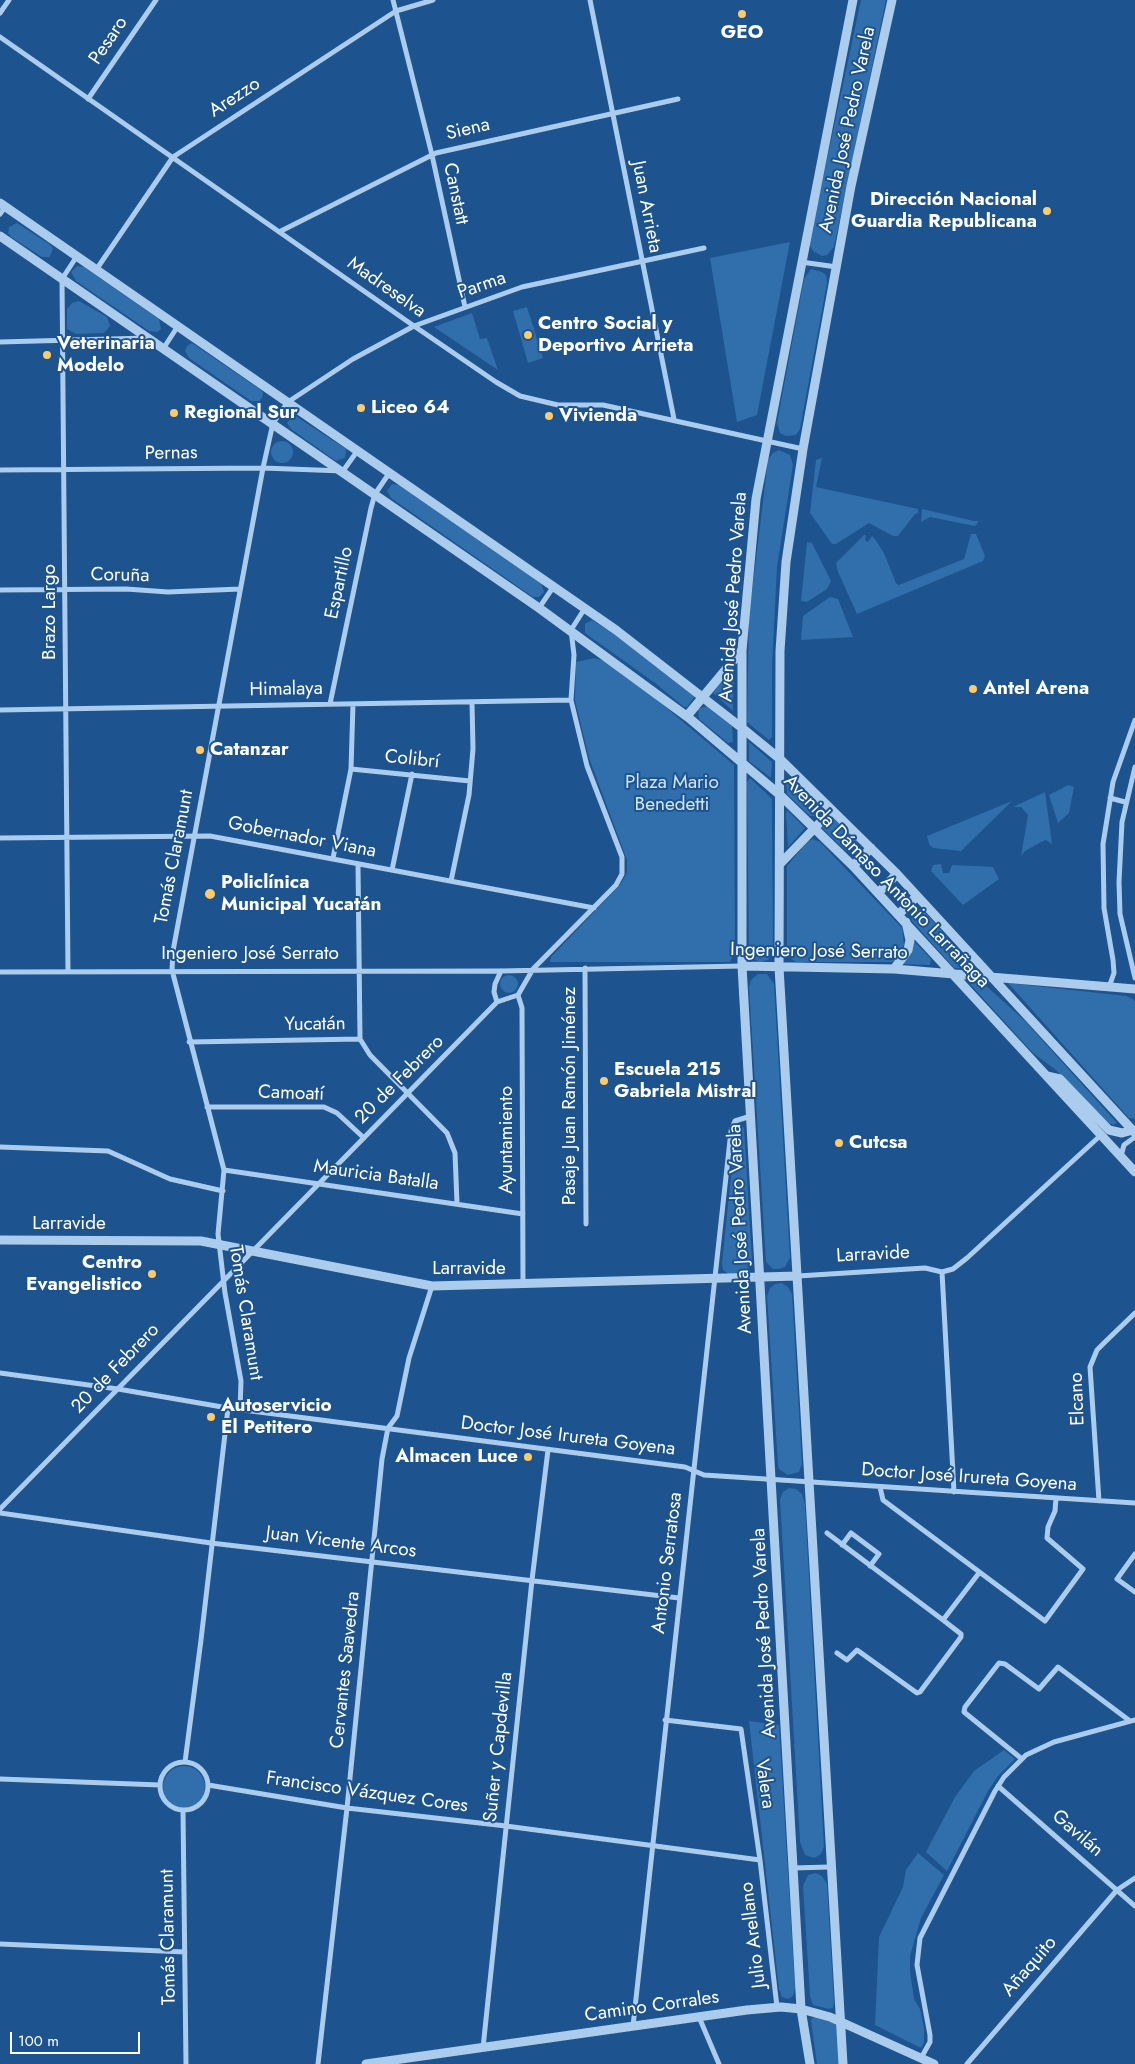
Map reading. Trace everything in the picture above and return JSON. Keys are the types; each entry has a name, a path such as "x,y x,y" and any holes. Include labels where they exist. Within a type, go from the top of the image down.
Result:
{"street":[{"path":"0,13 9,0"},
{"name":"Pesaro","path":"88,99 156,0"},
{"name":"Canstatt","path":"393,0 432,155 465,307"},
{"name":"Arezzo","path":"96,270 173,157 396,11 433,0"},
{"name":"Juan Arrieta","path":"590,0 674,419"},
{"name":"Avenida José Pedro Varela","path":"810,2064 801,2009 773,1480 759,1277 752,1116 742,966 742,650 756,500 852,0"},
{"name":"Avenida José Pedro Varela","path":"843,2064 830,1867 810,1482 779,967 782,614 787,553 803,449 852,186 892,0"},
{"name":"Madreselva","path":"0,37 414,326 496,382 520,396 541,403 603,406 674,419 803,449"},
{"name":"Siena","path":"278,232 432,155 678,99"},
{"name":"Avenida Dámaso Antonio Larrañaga","path":"2,208 77,256 358,449 585,608 703,696 780,760 897,874 1134,1132"},
{"name":"Avenida Dámaso Antonio Larrañaga","path":"0,236 571,630 687,716 780,795 853,866 1135,1172"},
{"name":"Parma","path":"288,402 353,359 414,326 465,307 522,287 704,248"},
{"path":"62,278 77,256"},
{"path":"801,262 837,267"},
{"name":"Brazo Largo","path":"62,278 68,972"},
{"path":"163,349 178,326"},
{"path":"0,342 63,342 148,338"},
{"name":"Tomás Claramunt","path":"240,1410 242,1380 223,1280 219,1243 224,1170 189,1042 172,970 173,951 263,468 273,423 288,402"},
{"path":"343,471 358,449"},
{"name":"Pernas","path":"0,470 263,468 343,471"},
{"name":"Espartillo","path":"330,704 375,494 390,472"},
{"path":"539,608 554,586"},
{"name":"Coruña","path":"0,590 168,592 240,589"},
{"path":"518,995 533,969 616,885 624,867 622,857 601,807 587,766 572,700 574,655 571,630 585,608"},
{"path":"687,716 742,650"},
{"name":"Himalaya","path":"0,710 572,700"},
{"path":"451,881 470,781 473,749 472,702"},
{"path":"333,858 351,769 353,704"},
{"path":"1109,986 1114,973 1105,918 1103,844 1110,798 1122,753 1135,720"},
{"path":"1135,767 1132,786 1125,802 1119,853 1119,896 1124,933 1135,978"},
{"name":"Colibrí","path":"351,769 470,781"},
{"path":"392,870 412,774"},
{"path":"1110,798 1125,802"},
{"path":"780,864 832,810"},
{"name":"Gobernador Viana","path":"0,838 210,836 594,908"},
{"path":"853,866 871,848"},
{"path":"358,864 360,1039"},
{"path":"878,893 897,874"},
{"path":"899,914 917,896"},
{"path":"894,969 908,950 910,940 906,922"},
{"name":"Ingeniero José Serrato","path":"0,972 172,970 501,971 742,966 952,972 1135,989"},
{"name":"Pasaje Juan Ramón Jiménez","path":"585,968 586,1224"},
{"path":"497,1002 494,992 495,984 501,971"},
{"name":"20 de Febrero","path":"0,1509 497,1002 518,995"},
{"name":"Ayuntamiento","path":"518,995 522,1008 523,1285"},
{"name":"Yucatán","path":"189,1042 360,1039 370,1054 447,1133 455,1153 457,1203"},
{"path":"1047,1076 1060,1079 1109,1130 1122,1133 1134,1132"},
{"name":"Camoatí","path":"207,1107 324,1107 337,1114 364,1138"},
{"name":"Antonio Serratosa","path":"633,2026 731,1131 735,1121 752,1116"},
{"path":"1121,1156 1124,1145 1134,1132"},
{"path":"954,1492 942,1272 953,1268 967,1258 1101,1135"},
{"path":"0,1147 108,1151 170,1179 223,1191"},
{"name":"Mauricia Batalla","path":"224,1170 523,1214"},
{"name":"Larravide","path":"0,1240 219,1243 432,1286 714,1280 925,1268 942,1272"},
{"name":"Cervantes Saavedra","path":"318,2064 347,1808 382,1459 388,1428 397,1416 409,1358 432,1286"},
{"name":"Elcano","path":"1099,1501 1090,1367 1097,1350 1135,1313"},
{"name":"Doctor José Irureta Goyena","path":"0,1373 118,1389 240,1410 685,1467 704,1475 1135,1503"},
{"path":"185,1762 228,1408"},
{"name":"Suñer y Capdevilla","path":"484,2048 532,1580 548,1450"},
{"path":"880,1487 883,1500 1044,1620 1083,1569 1047,1538 1048,1527 1055,1511 1056,1498"},
{"name":"Juan Vicente Arcos","path":"0,1513 211,1543 679,1598"},
{"path":"826,1533 961,1634 961,1637 917,1693 857,1650 847,1660 837,1653"},
{"path":"842,1545 852,1533 879,1554 870,1566"},
{"path":"1135,1554 1117,1579 1135,1592"},
{"path":"943,1620 979,1573"},
{"path":"1022,1759 964,1712 965,1707 999,1663 1005,1664 1039,1689 1058,1667 1133,1721"},
{"name":"Valera","path":"666,1720 741,1729 760,1860"},
{"path":"921,2058 930,2042 930,2035 917,1965 920,1938 998,1786 1022,1759 1054,1742 1133,1721"},
{"path":"185,1762 201,1769 208,1785 206,1795 201,1803 193,1808 183,1810 176,1809 166,1803 162,1796 160,1785 166,1770 174,1764 185,1762"},
{"path":"0,1779 160,1785"},
{"name":"Francisco Vázquez Cores","path":"208,1785 347,1808 506,1826 760,1860"},
{"name":"Gavilán","path":"998,1786 1135,1906"},
{"name":"Tomás Claramunt","path":"183,1810 186,2064"},
{"name":"Julio Arellano","path":"760,1860 777,2007"},
{"path":"793,1868 830,1867"},
{"name":"Añaquito","path":"967,2064 1117,1890 1135,1878"},
{"path":"0,1944 184,1952"},
{"name":"Camino Corrales","path":"366,2064 777,2007 801,2009 839,2021 934,2064"},
{"path":"698,2017 719,2064"}],"green space":[{"path":"861,0 886,0 834,247 827,255 822,256 813,251 809,244"},
{"path":"17,223 53,248 50,257 42,257 11,237 8,233 9,227"},
{"path":"790,242 757,415 737,422 710,258"},
{"path":"77,266 84,267 159,319 161,329 157,332 149,331 76,281 71,272"},
{"path":"811,269 826,275 827,283 800,429 796,435 786,436 780,433 777,423 804,279"},
{"path":"79,301 107,317 110,326 104,333 76,334 67,329 67,309 72,303"},
{"name":"Centro Social y Deportivo Arrieta","path":"527,307 543,358 528,363 513,311"},
{"path":"472,313 480,339 487,338 498,370 434,327"},
{"path":"192,343 261,390 263,393 262,398 259,401 251,401 189,358 185,351 187,346"},
{"path":"294,415 346,449 345,458 336,461 291,429 287,423"},
{"path":"282,441 290,444 293,452 290,460 282,463 274,460 271,452 274,444"},
{"path":"779,450 790,455 793,465 777,567 772,666 772,737 769,740 747,722 749,617 768,460 773,453"},
{"path":"822,458 816,487 918,509 918,513 915,514 898,536 893,536 869,523 836,544 832,544 810,513 816,460"},
{"path":"392,484 399,485 541,583 544,592 539,597 533,597 391,498 387,491"},
{"path":"922,509 979,521 975,526 930,517 921,522"},
{"path":"971,534 976,534 985,556 983,561 857,614 838,572 836,563 864,535 866,535 865,540 868,542 872,536 875,539 884,553 896,583 899,585 964,559"},
{"path":"807,542 812,543 831,581 827,589 807,602 801,601"},
{"path":"830,597 838,599 853,637 801,640 803,616"},
{"path":"592,620 619,637 695,696 687,707 684,707 655,683 585,633 585,624"},
{"name":"Plaza Mario Benedetti","path":"594,658 605,661 656,699 734,765 735,951 730,962 550,962 551,957 620,885 627,873 627,860 589,758 575,700 576,662"},
{"path":"731,669 734,670 733,711 713,693"},
{"path":"707,706 732,726 733,742 728,743 699,719 698,709"},
{"path":"749,742 772,762 771,778 749,761"},
{"path":"750,778 772,799 773,953 768,960 760,962 753,959 749,953 747,782"},
{"path":"792,778 820,804 821,810 818,816 810,816 787,794 786,781"},
{"path":"1068,785 1074,787 1069,813 1058,823 1049,795"},
{"path":"1045,792 1052,844 1046,840 1025,851 1021,856 1028,815 1021,807 1013,807"},
{"path":"1012,801 961,851 933,848 929,844 927,836"},
{"path":"788,811 805,828 788,847 786,812"},
{"path":"832,816 856,839 858,846 855,851 849,853 822,828"},
{"path":"813,839 820,842 902,928 904,945 899,957 892,962 796,962 789,957 787,952 787,866 808,841"},
{"path":"941,864 943,873 949,873 952,865 993,867 999,879 963,905 931,871 933,865"},
{"path":"915,909 923,910 976,969 954,968 912,921 911,914"},
{"path":"914,941 931,959 930,965 903,964"},
{"path":"758,974 767,974 774,984 790,1258 785,1267 778,1269 773,1269 766,1262 749,987 751,980"},
{"path":"505,975 513,975 518,980 516,991 505,993 500,988 500,980"},
{"path":"971,980 983,983 1025,1021 1117,1123 1113,1125 1102,1120 1056,1070 1033,1053 970,984"},
{"path":"1008,983 1126,996 1133,999 1135,1002 1135,1119 1129,1118"},
{"path":"739,1124 744,1128 752,1261 747,1271 729,1274 723,1270 722,1263 736,1128"},
{"path":"782,1283 788,1287 792,1294 802,1464 799,1472 788,1475 779,1469 778,1465 767,1296 770,1288 775,1284"},
{"path":"789,1488 796,1489 802,1494 805,1505 824,1847 821,1854 814,1858 805,1855 800,1842 780,1499 783,1492"},
{"path":"749,1721 779,1725 795,1988 793,1996 788,1999 782,1997 779,1989"},
{"path":"1004,1750 1015,1759 998,1776 988,1791 947,1871 926,1852 955,1797 974,1771"},
{"path":"188,1766 196,1769 202,1775 205,1787 202,1799 196,1805 180,1808 172,1805 166,1799 163,1783 166,1775 172,1769"},
{"path":"918,1853 944,1875 921,1918 910,1956 914,1999 920,2009 924,2028 924,2043 921,2048 875,2025 879,1937 903,1887 906,1870"},
{"path":"816,1873 822,1876 827,1884 834,2003 833,2008 829,2009 813,2005 810,1996 803,1886 808,1875"},
{"path":"816,2017 834,2023 837,2026 840,2064 817,2064 811,2021 812,2018"}],"place":[{"name":"GEO","path":"742,14"},
{"name":"Dirección Nacional Guardia Republicana","path":"1047,211"},
{"name":"Centro Social y Deportivo Arrieta","path":"528,335"},
{"name":"Veterinaria Modelo","path":"47,355"},
{"name":"Liceo 64","path":"361,408"},
{"name":"Regional Sur","path":"174,413"},
{"name":"Vivienda","path":"549,416"},
{"name":"Antel Arena","path":"973,689"},
{"name":"Catanzar","path":"200,750"},
{"name":"Policlínica Municipal Yucatán","path":"210,894"},
{"name":"Escuela 215 Gabriela Mistral","path":"604,1081"},
{"name":"Cutcsa","path":"839,1143"},
{"name":"Centro Evangelistico","path":"152,1274"},
{"name":"Autoservicio El Petitero","path":"211,1417"},
{"name":"Almacen Luce","path":"528,1457"}]}
